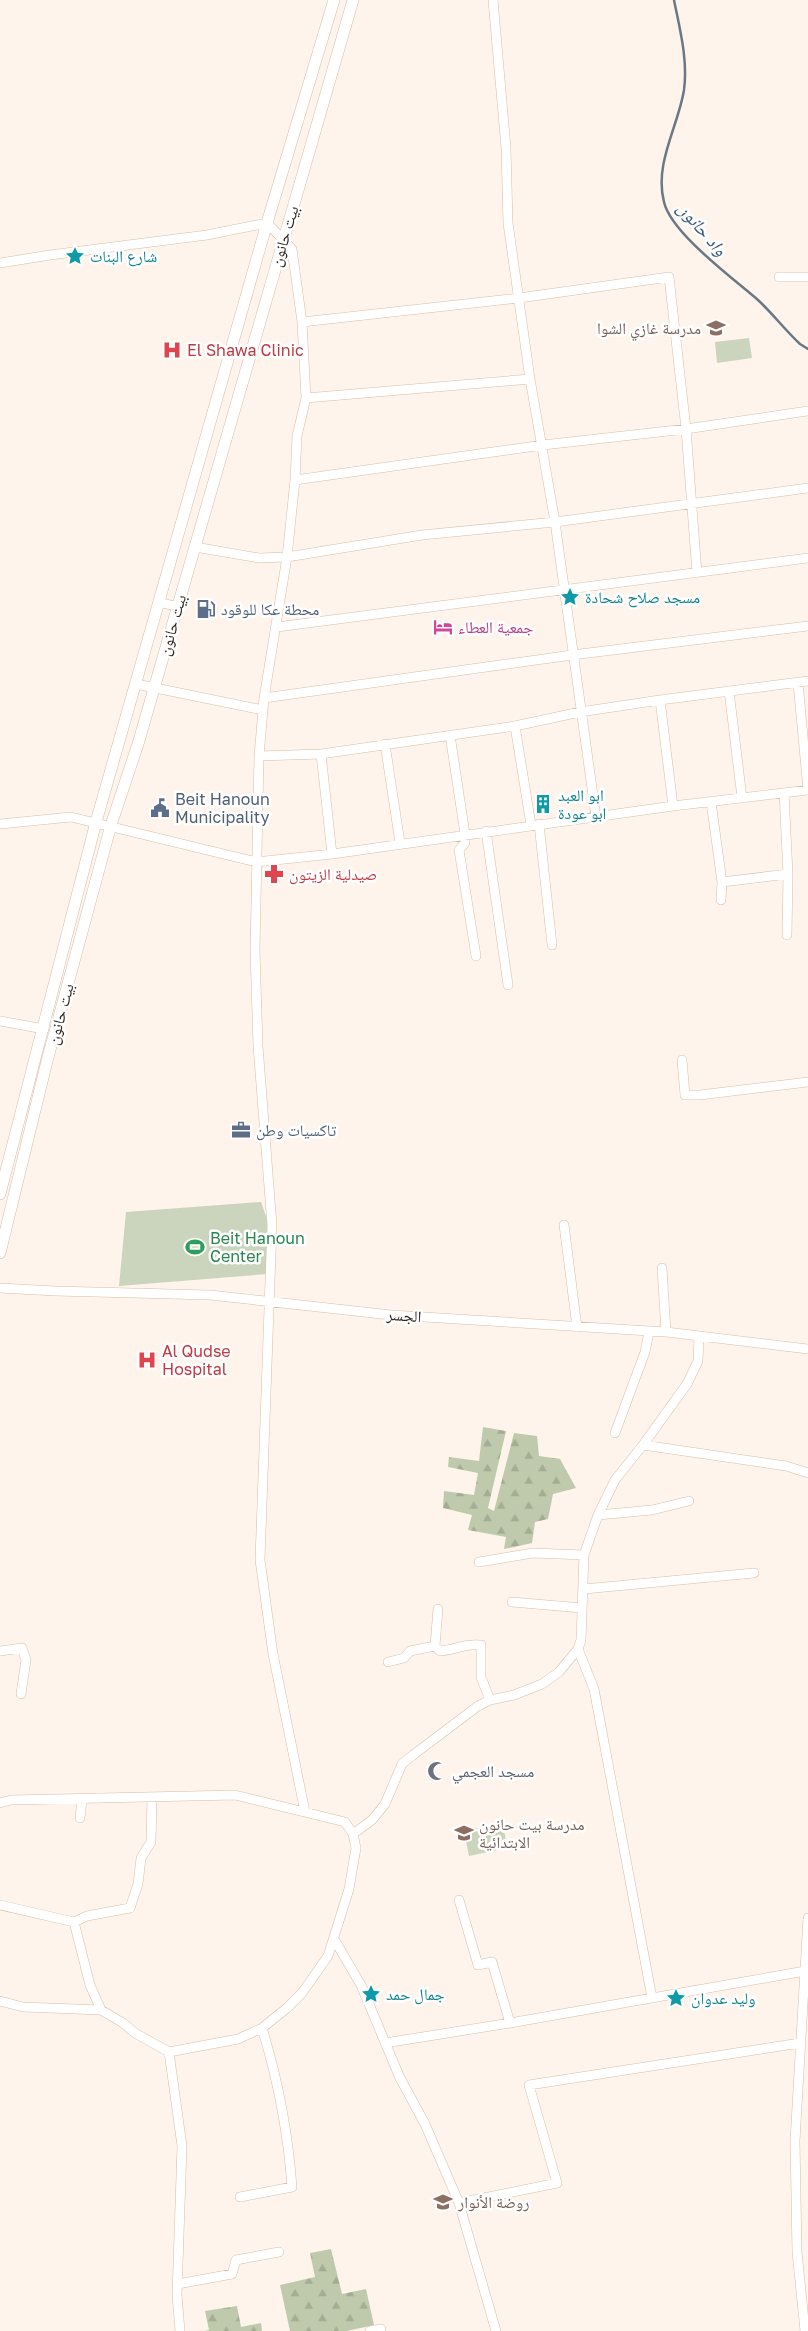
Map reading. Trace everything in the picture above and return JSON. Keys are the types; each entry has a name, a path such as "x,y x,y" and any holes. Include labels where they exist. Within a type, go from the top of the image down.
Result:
{"main road":[{"name":"بيت حانون","path":"0,1194 96,822 267,223 334,0"},
{"name":"بيت حانون","path":"0,1253 47,1061 111,826 178,607 282,239 353,0"}],"street":[{"path":"494,0 506,148 508,223 530,379 555,522 596,817"},
{"path":"0,263 60,253 207,235 267,223 292,249 302,322 306,398 296,436 295,480 287,557 264,698 259,756 256,862 255,950 258,1046 272,1225 260,1560 273,1654 305,1812"},
{"path":"302,322 519,298 669,277 686,429 697,573"},
{"path":"779,277 808,277"},
{"path":"306,398 530,379"},
{"path":"295,480 543,445 686,429 808,411"},
{"path":"195,547 259,558 287,557 422,535 555,522 808,488"},
{"path":"276,627 808,558"},
{"path":"159,602 178,607"},
{"path":"264,698 572,655 808,626"},
{"path":"259,756 321,754 515,726 580,712 660,700 808,681"},
{"path":"0,824 71,816 256,862 332,854 486,831 808,790 798,682"},
{"path":"136,684 263,710"},
{"path":"729,692 742,798"},
{"path":"660,700 673,806"},
{"path":"515,726 535,825 552,945"},
{"path":"450,735 465,843 459,850 476,956"},
{"path":"385,744 400,843"},
{"path":"321,754 332,854"},
{"path":"784,793 788,874 787,935"},
{"path":"711,802 722,882 721,900"},
{"path":"486,831 508,985"},
{"path":"722,882 788,874"},
{"path":"0,1021 44,1029"},
{"path":"682,1060 685,1095 700,1095 808,1082"},
{"path":"564,1225 577,1327"},
{"path":"662,1268 666,1332"},
{"name":"الجسر","path":"0,1288 171,1293 270,1301 391,1315 666,1332 808,1349"},
{"path":"615,1433 645,1352 649,1332"},
{"path":"353,1834 372,1820 386,1804 402,1764 465,1715 490,1700 514,1695 542,1684 559,1672 578,1650 581,1640 584,1554 598,1515 615,1480 687,1384 698,1361 699,1337"},
{"path":"643,1445 786,1466 808,1473"},
{"path":"598,1515 652,1510 688,1502"},
{"path":"480,1562 533,1553 584,1554"},
{"path":"584,1589 754,1573"},
{"path":"512,1602 582,1608"},
{"path":"438,1609 435,1646 440,1651 450,1651 466,1643 481,1645 481,1676 490,1700"},
{"path":"388,1662 404,1658 410,1651 435,1646"},
{"path":"0,1651 22,1648 26,1660 21,1694"},
{"path":"578,1650 594,1689 652,1998"},
{"path":"0,1803 11,1800 82,1800 235,1795 345,1822 353,1834 356,1848 350,1889 328,1956 302,1994 262,2028 238,2039 169,2052 135,2033 123,2022 101,2010 23,2007 0,2001"},
{"path":"0,1905 74,1922 87,1916 130,1908 138,1884 141,1858 151,1842 152,1798"},
{"path":"80,1818 82,1800"},
{"path":"459,1900 478,1965 492,1962 510,2023"},
{"path":"805,2331 797,2252 795,2142 808,1918"},
{"path":"74,1922 90,1985 101,2010"},
{"path":"334,1939 361,1985 400,2078 425,2124 458,2203 496,2331"},
{"path":"385,2043 806,1972"},
{"path":"240,2197 292,2187 289,2147 273,2062 262,2028"},
{"path":"458,2203 557,2183 529,2085 800,2043"},
{"path":"169,2052 182,2146 178,2284 180,2331"},
{"path":"178,2284 232,2274 236,2260 279,2252"},
{"path":"370,2331 381,2328"}],"green space":[{"path":"749,338 752,358 717,363 715,342"},
{"name":"Beit Hanoun Center","path":"261,1202 267,1219 267,1274 119,1286 126,1212"},
{"path":"483,1427 506,1431 488,1508 494,1511 514,1433 537,1436 539,1456 560,1459 576,1488 553,1494 548,1519 535,1522 532,1543 504,1549 506,1537 468,1530 472,1515 443,1508 444,1491 474,1495 478,1473 448,1467 449,1457 479,1461"},
{"path":"503,1823 507,1848 469,1856 464,1831"},
{"path":"331,2249 342,2294 366,2289 374,2325 347,2331 290,2331 280,2285 315,2277 310,2253"},
{"path":"237,2306 241,2327 261,2323 262,2331 204,2331 209,2330 205,2311"}],"waterway":[{"name":"واد حانون","path":"674,0 683,45 685,79 681,104 664,160 662,174 664,202 669,214 690,241 758,300 800,344 808,349"}],"place":[{"name":"شارع البنات","path":"75,256"},
{"name":"مدرسة غازي الشوا","path":"716,328"},
{"name":"El Shawa Clinic","path":"172,350"},
{"name":"مسجد صلاح شحادة","path":"570,597"},
{"name":"محطة عكا للوقود","path":"206,609"},
{"name":"جمعية العطاء","path":"443,627"},
{"name":"ابو العبد ابو عودة","path":"543,804"},
{"name":"Beit Hanoun Municipality","path":"160,808"},
{"name":"صيدلية الزيتون","path":"274,874"},
{"name":"تاكسيات وطن","path":"241,1130"},
{"name":"Beit Hanoun Center","path":"195,1247"},
{"name":"Al Qudse Hospital","path":"147,1360"},
{"name":"مسجد العجمي","path":"437,1771"},
{"name":"مدرسة بيت حانون الابتدائية","path":"464,1833"},
{"name":"جمال حمد","path":"371,1994"},
{"name":"وليد عدوان","path":"676,1998"},
{"name":"روضة الأنوار","path":"443,2202"}]}
